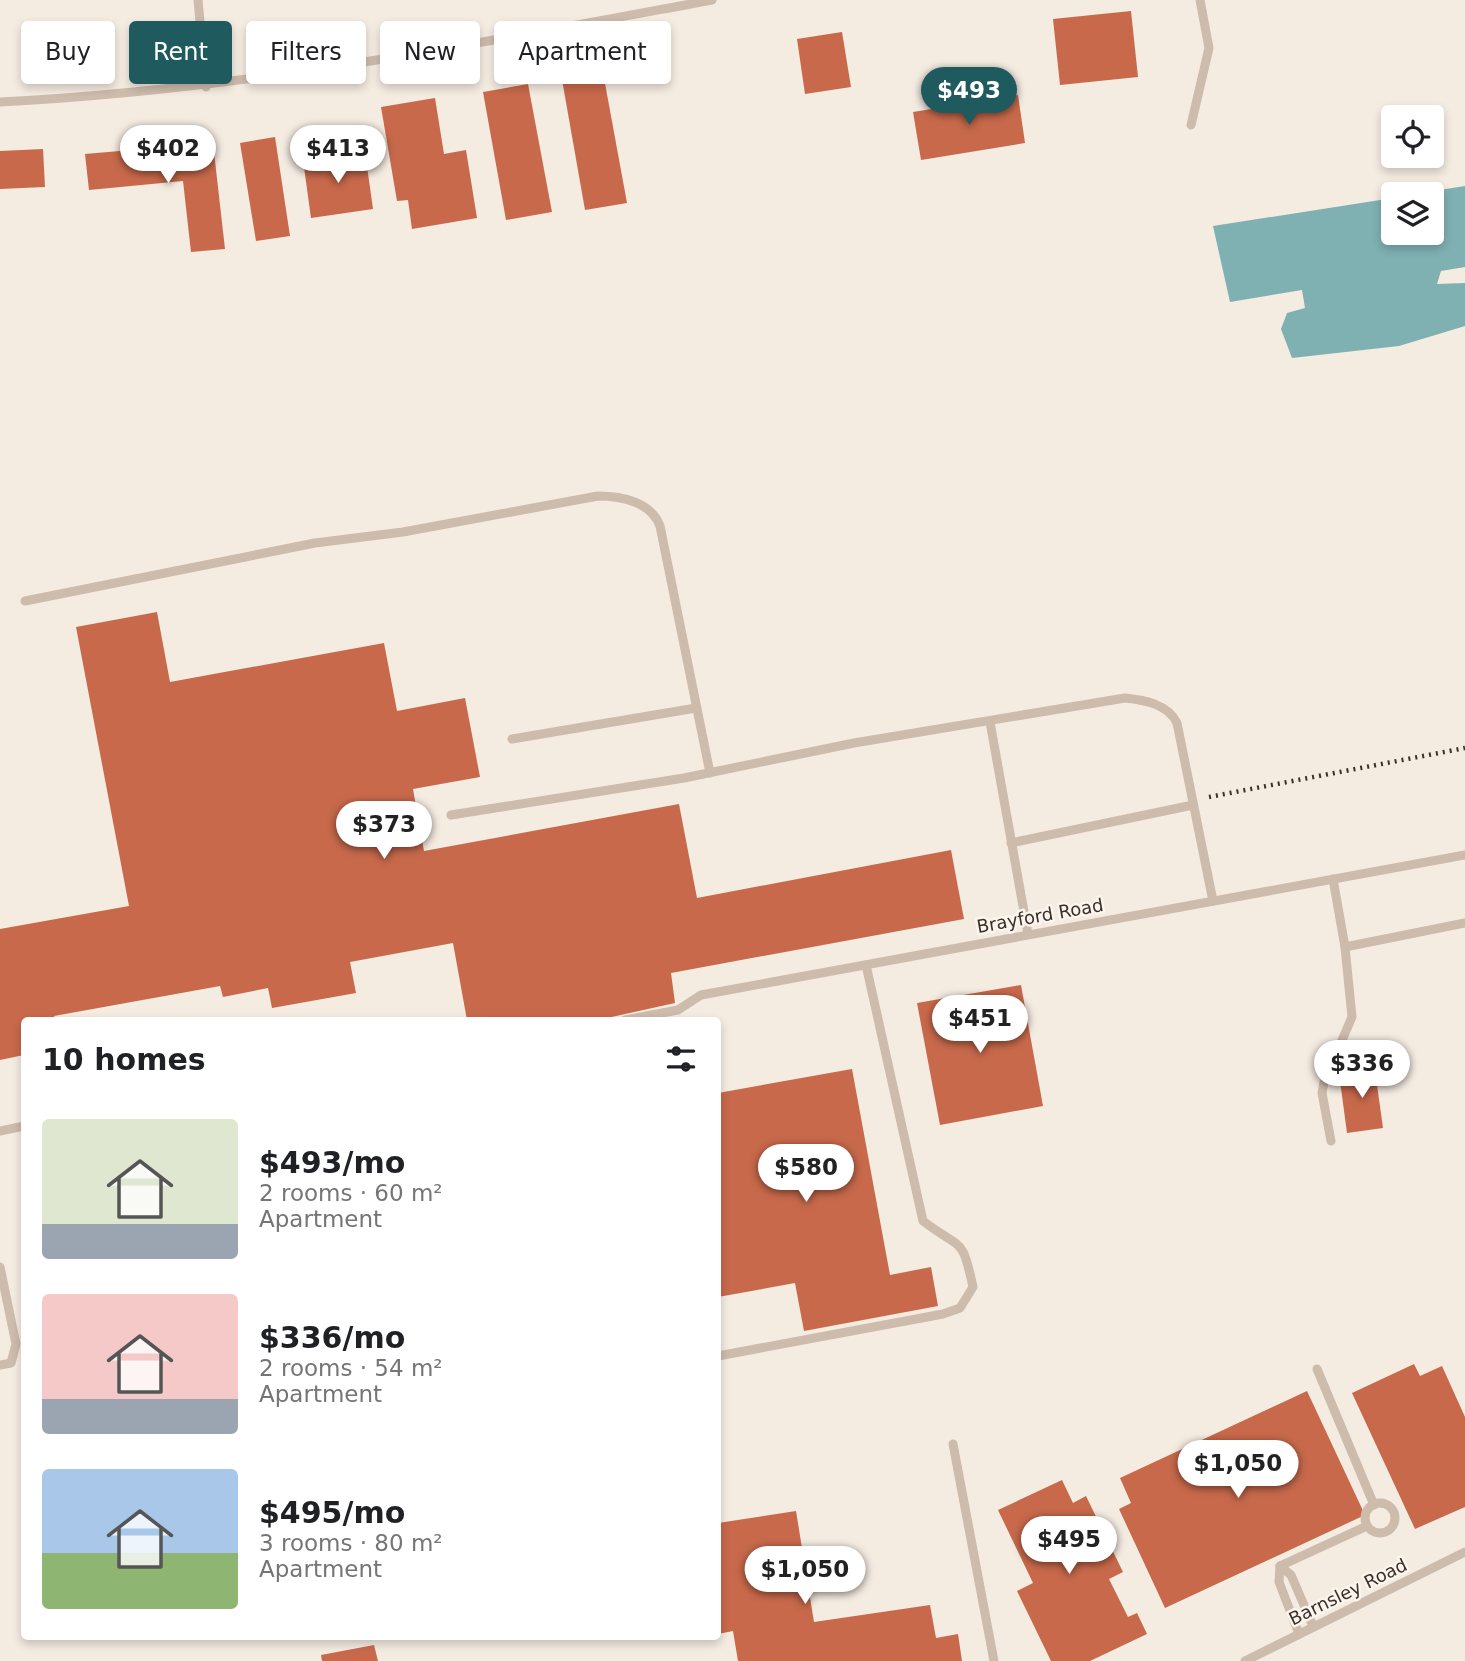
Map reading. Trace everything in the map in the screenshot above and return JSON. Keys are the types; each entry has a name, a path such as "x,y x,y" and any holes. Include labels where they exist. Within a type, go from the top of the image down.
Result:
{"lane":[{"path":"198,0 206,86"},
{"path":"0,102 206,86 461,47 712,0"},
{"path":"1191,125 1209,48 1200,0"},
{"path":"25,601 315,543 402,532 611,496 632,501 656,516 710,773"},
{"path":"451,815 710,773 854,743 1125,698 1150,702 1173,715 1177,723 1213,901"},
{"path":"512,739 696,708"},
{"path":"990,722 1028,934"},
{"path":"1011,843 1194,805"},
{"name":"Brayford Road","path":"641,1017 678,1010 701,995 1465,855"},
{"path":"1331,1141 1322,1093 1328,1070 1344,1042 1352,1017 1345,947 1333,879"},
{"path":"1345,947 1465,923"},
{"path":"721,1355 943,1314 960,1308 973,1287 966,1253 959,1244 923,1222 866,965"},
{"path":"0,1131 21,1127"},
{"path":"0,1266 3,1301 15,1353 11,1363 0,1365"},
{"path":"1317,1369 1374,1505"},
{"path":"953,1444 994,1661"},
{"path":"1367,1526 1366,1514 1374,1505"},
{"path":"1280,1566 1367,1526 1382,1533 1394,1523 1390,1508 1374,1505"},
{"name":"Barnsley Road","path":"1245,1661 1465,1552"},
{"path":"1280,1566 1291,1575 1313,1626"},
{"path":"1280,1566 1279,1582 1299,1634"}],"water":[{"path":"1465,186 1465,267 1441,271 1437,284 1465,283 1465,326 1399,346 1292,358 1281,329 1287,313 1305,308 1302,290 1230,302 1213,226 1381,200 1381,245 1444,245 1444,189"}],"building":[{"path":"1131,11 1138,77 1060,85 1053,19"},
{"path":"842,32 851,87 805,94 797,39"},
{"path":"528,84 552,212 506,220 483,92"},
{"path":"563,84 605,84 627,203 585,210"},
{"path":"1018,95 1025,143 921,160 913,112"},
{"path":"435,98 444,154 466,150 477,218 412,229 408,200 397,201 381,107"},
{"path":"275,137 290,236 256,241 240,143"},
{"path":"166,147 167,157 214,152 225,249 191,252 183,181 89,190 85,154"},
{"path":"43,149 45,187 0,189 0,151"},
{"path":"365,152 373,209 311,218 303,160"},
{"path":"157,612 170,682 384,643 397,711 465,698 480,777 413,789 424,851 679,804 697,898 951,850 964,919 671,973 675,1003 612,1017 466,1017 453,943 350,962 356,993 272,1008 268,988 223,997 220,986 54,1017 21,1017 21,1056 0,1060 0,929 129,906 76,627"},
{"path":"1021,985 1043,1106 940,1125 917,1003"},
{"path":"1374,1063 1383,1128 1347,1133 1340,1081 1352,1079 1350,1066"},
{"path":"852,1069 890,1275 931,1267 938,1306 804,1331 795,1283 721,1296 721,1092"},
{"path":"1414,1364 1420,1376 1442,1366 1465,1417 1465,1507 1415,1529 1352,1393"},
{"path":"1307,1391 1365,1515 1165,1608 1119,1509 1131,1503 1120,1478"},
{"path":"1062,1480 1073,1503 1086,1496 1123,1572 1109,1579 1128,1617 1137,1613 1147,1634 1090,1661 1051,1661 1017,1591 1033,1583 998,1510"},
{"path":"796,1511 814,1622 930,1605 936,1638 958,1634 962,1661 738,1661 733,1631 721,1633 721,1523"},
{"path":"374,1645 378,1661 322,1661 321,1655"}],"railway":[{"path":"1209,797 1465,748"}]}
